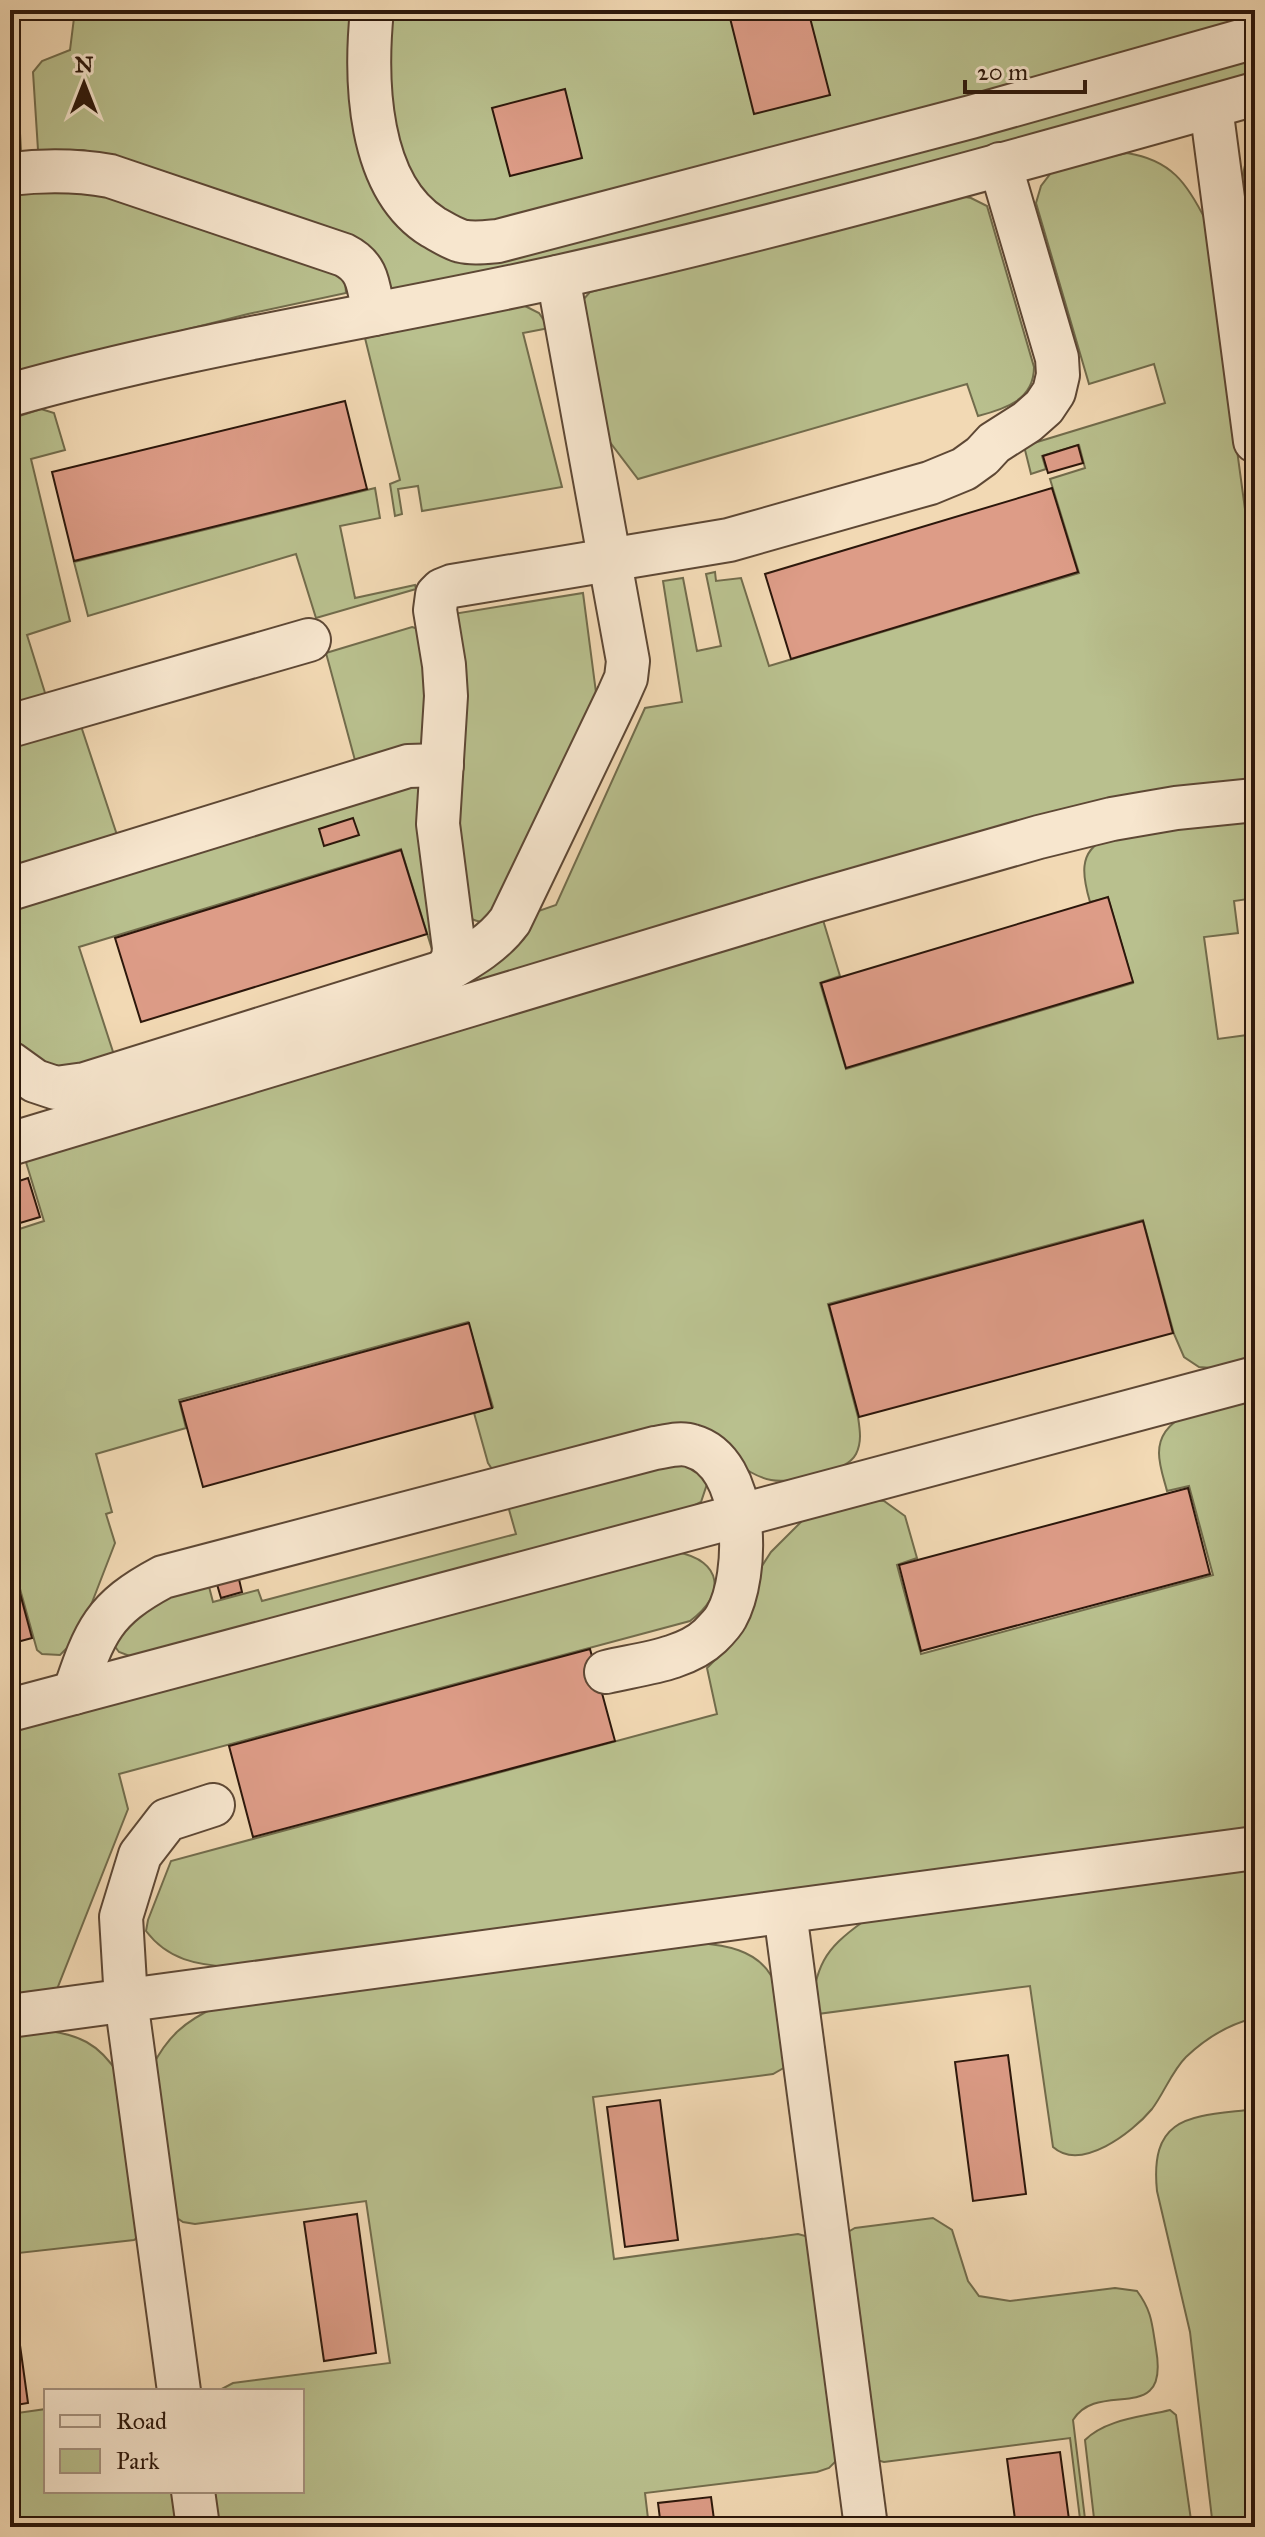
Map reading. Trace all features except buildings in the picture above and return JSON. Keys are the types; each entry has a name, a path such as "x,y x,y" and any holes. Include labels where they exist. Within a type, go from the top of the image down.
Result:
{"lane":[{"path":"372,10 370,87 386,168 403,202 424,221 460,241 474,242 498,241 528,234 971,117 1255,37"},
{"path":"10,395 249,337 558,277 1000,164 1255,94"},
{"path":"1211,107 1255,441"},
{"path":"446,971 454,948 438,824 446,696 435,610 437,595 452,586 729,540 930,483 964,469 994,443 1027,422 1044,407 1054,392 1058,375 1057,358 1000,164"},
{"path":"10,174 66,171 110,176 344,255 356,261 365,271 374,314"},
{"path":"10,1063 35,1081 56,1088 85,1084 446,971 476,954 510,921 626,678 628,661 558,277"},
{"path":"10,726 309,640"},
{"path":"10,889 408,766 442,765"},
{"path":"10,1144 815,901 1039,837 1112,819 1176,808 1255,800"},
{"path":"10,1710 1255,1378"},
{"path":"74,1693 93,1638 114,1610 140,1589 163,1577 676,1444 692,1446 709,1454 724,1474 740,1516 741,1569 726,1618 709,1637 689,1650 606,1672"},
{"path":"179,2389 126,2000 121,1917 140,1855 167,1820 213,1805"},
{"path":"10,2016 1255,1848"},
{"path":"785,1912 866,2527"},
{"path":"193,2493 198,2527"}],"green space":[{"path":"75,10 362,10 362,90 443,247 1255,47 1255,77 744,213 532,264 391,289 379,261 115,158 83,150 38,150 33,72 42,61 70,50"},
{"path":"383,10 1255,10 1255,27 494,231 453,221 395,164"},
{"path":"10,63 17,76 21,152 10,152"},
{"path":"1255,141 1255,275 1244,221 1242,188 1243,172"},
{"path":"1127,153 1155,161 1176,175 1192,195 1206,221 1255,583 1255,776 1238,784 459,999 458,986 527,915 556,905 645,708 682,702 663,581 683,578 697,651 721,646 706,574 715,572 716,581 741,578 769,666 1079,573 1050,479 1085,468 1079,445 1042,456 1046,469 1031,474 1024,446 1165,403 1154,364 1089,384 1036,203 1041,186 1054,169"},
{"path":"55,190 106,194 339,274 345,279 346,293 248,314 10,374 10,193"},
{"path":"959,196 987,206 1034,367 1033,378 1023,395 1008,406 978,416 967,384 638,479 603,433 582,301 590,292"},
{"path":"523,305 539,313 549,328 523,333 562,487 422,511 418,486 398,489 402,514 395,516 390,484 400,480 365,338"},
{"path":"41,409 54,413 65,450 31,459 70,621 27,635 46,696 10,706 10,419"},
{"path":"375,488 380,518 340,526 355,598 415,585 416,589 316,618 296,554 88,616 74,562"},
{"path":"583,593 597,700 488,922 477,921 462,910 453,614"},
{"path":"412,627 422,630 430,743 356,764 326,653"},
{"path":"81,726 118,838 10,871 10,746"},
{"path":"410,784 423,787 434,956 401,849 79,947 116,1061 86,1068 59,1066 34,1056 11,1035 10,907"},
{"path":"1236,820 1255,822 1255,898 1234,901 1238,933 1204,937 1218,1039 1255,1034 1255,1356 1212,1368 1199,1367 1184,1357 1174,1334 1143,1220 828,1304 858,1417 860,1436 856,1454 830,1472 804,1479 771,1480 756,1475 733,1460 494,1472 488,1463 474,1413 493,1407 468,1322 179,1400 186,1428 96,1454 112,1512 106,1514 115,1543 79,1636 60,1655 42,1654 37,1650 10,1553 10,1232 44,1221 25,1159 823,920 840,976 820,983 846,1069 1133,983 1108,898 1090,902 1084,866 1090,851 1106,839"},
{"path":"1255,1397 1255,1829 231,1967 206,1965 174,1955 146,1931 171,1861 717,1714 707,1668 733,1642 760,1569 771,1552 805,1518 870,1500 884,1501 905,1516 917,1558 897,1565 921,1654 1213,1575 1189,1486 1167,1491 1159,1458 1162,1438 1169,1427 1181,1418 1210,1407"},
{"path":"690,1456 707,1484 701,1502 685,1510 135,1658 119,1652 113,1644 131,1615 207,1579 213,1602 258,1590 262,1601 516,1534 506,1499"},
{"path":"677,1552 704,1563 714,1580 710,1601 690,1621 119,1774 128,1809 57,1989 10,1996 10,1732"},
{"path":"1255,1869 1255,2018 1227,2028 1193,2050 1143,2119 1119,2138 1091,2152 1064,2154 1053,2147 1030,1986 810,2015 815,1983 824,1960 839,1941 864,1921"},
{"path":"699,1943 729,1947 756,1959 773,1981 787,2066 773,2074 593,2097 614,2259 798,2234 809,2237 840,2457 829,2468 817,2472 645,2493 649,2527 207,2527 203,2493 304,2493 304,2389 222,2389 233,2383 390,2363 366,2201 195,2224 183,2222 174,2216 152,2067 164,2047 186,2024 216,2007"},
{"path":"42,2030 66,2034 86,2042 104,2055 119,2075 142,2234 134,2240 10,2254 10,2035"},
{"path":"1255,2109 1255,2527 1213,2527 1190,2332 1157,2191 1156,2165 1160,2146 1180,2123 1213,2114"},
{"path":"933,2218 952,2230 968,2281 979,2296 1010,2301 1115,2288 1137,2291 1146,2305 1156,2349 1158,2373 1153,2388 1143,2395 1099,2402 1085,2408 1073,2420 1086,2527 1081,2527 1070,2438 884,2462 876,2460 848,2232 855,2228"},
{"path":"44,2409 44,2493 182,2493 187,2527 10,2527 10,2414"},
{"path":"1170,2410 1176,2415 1192,2527 1095,2527 1085,2440 1114,2423"}]}
